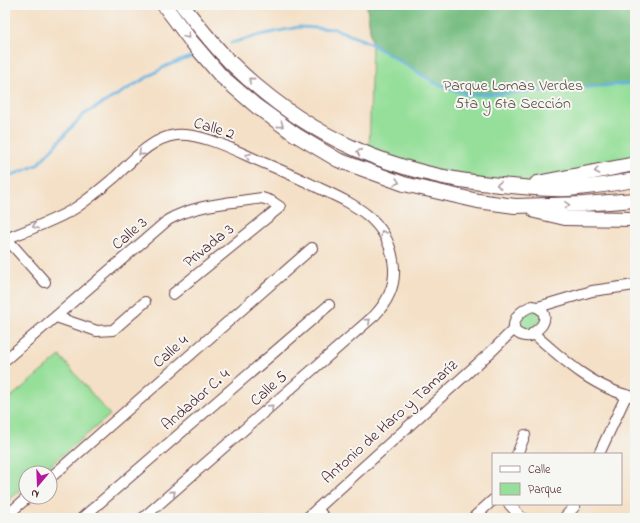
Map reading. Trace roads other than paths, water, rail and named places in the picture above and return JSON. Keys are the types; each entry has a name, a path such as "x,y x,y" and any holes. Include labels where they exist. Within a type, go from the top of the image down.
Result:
{"highway":[{"path":"164,5 191,41 221,76 256,106 296,135 338,160 404,184 478,201 515,206 565,218 635,219"},
{"path":"182,5 231,62 264,92 305,123 369,156 405,168 444,178 480,184 543,189 568,189 635,180"},
{"path":"517,187 635,164"},
{"path":"515,206 584,204 635,200"}],"street":[{"name":"Calle 2","path":"6,238 53,219 75,208 96,193 149,146 160,139 175,135 191,134 207,139 286,172 350,202 379,225 390,244 395,270"},
{"name":"Calle 3","path":"5,360 168,220 179,213 191,209 262,198 271,201 280,207 263,222"},
{"name":"Privada 3","path":"173,294 263,222"},
{"path":"6,238 45,282"},
{"name":"Calle 4","path":"58,471 312,248"},
{"name":"Calle 5","path":"143,518 375,315 384,305 391,292 395,270"},
{"path":"541,310 557,301 592,291 635,285"},
{"path":"56,317 97,331 113,330 145,302"},
{"name":"Andador C. 4","path":"82,518 329,305"},
{"path":"532,306 541,310 543,323 537,330 526,336 516,331 515,320 521,312 532,306"},
{"path":"537,330 554,352 571,366 598,383 631,397 600,453"},
{"name":"Antonio de Haro y Tamaríz","path":"307,518 494,349 516,331"},
{"path":"517,453 525,435"},
{"path":"473,518 492,501"},
{"path":"5,517 19,505"},
{"path":"509,505 522,518"},
{"path":"564,518 575,505"},
{"path":"571,518 575,505"},
{"path":"317,509 325,518"}],"waterway":[{"path":"231,43 299,27 335,29 372,44 437,84 469,95 532,92 635,83"},
{"path":"5,178 37,165 83,115 168,65 197,55"}],"park label":[{"name":"Parque Lomas Verdes 5ta y 6ta Sección","path":"513,95"}]}
